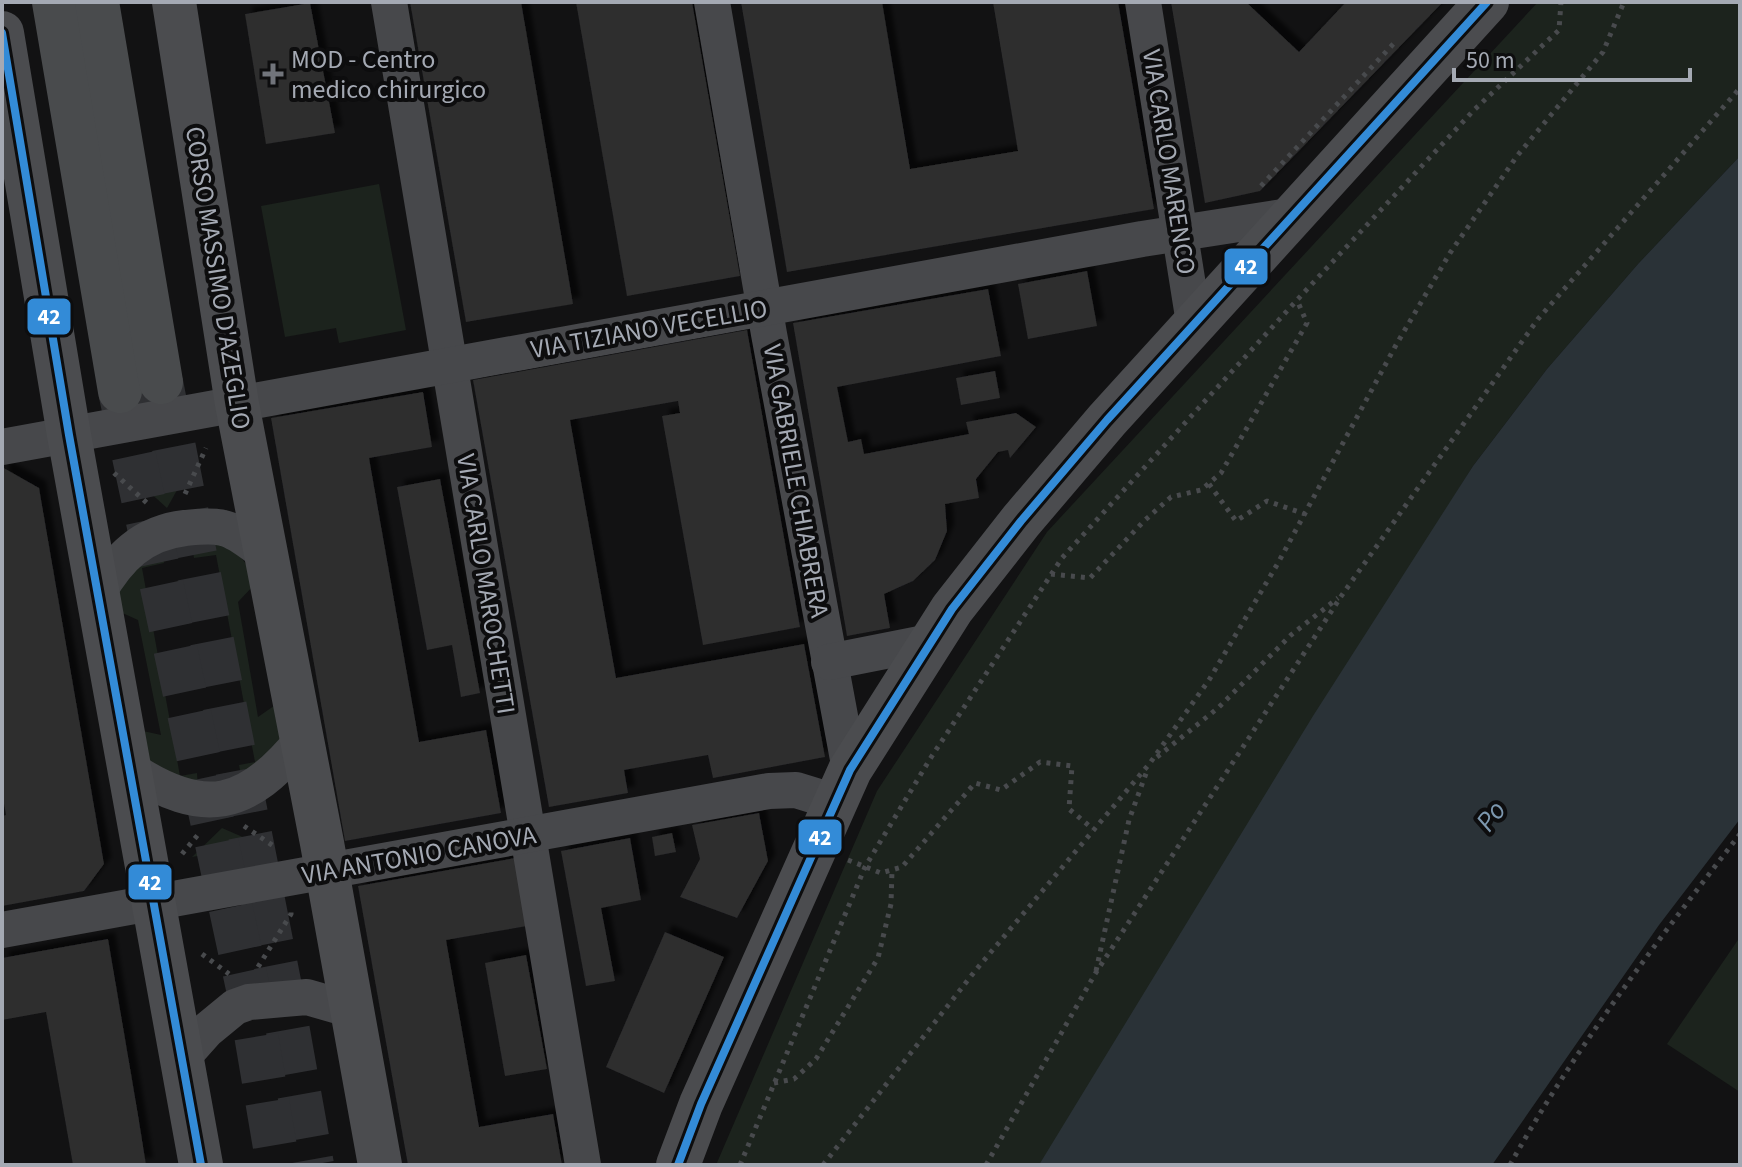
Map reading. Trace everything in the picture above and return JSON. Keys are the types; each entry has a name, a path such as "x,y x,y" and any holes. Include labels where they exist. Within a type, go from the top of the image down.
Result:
{"main road":[{"path":"54,2 140,386 97,2"}],"street":[{"name":"CORSO MASSIMO D'AZEGLIO","path":"174,2 237,404 380,1165"},
{"name":"VIA CARLO MAROCHETTI","path":"389,2 583,1165"},
{"name":"VIA GABRIELE CHIABRERA","path":"712,2 829,662 842,786"},
{"name":"VIA CARLO MARENCO","path":"1143,2 1194,323"},
{"path":"678,1165 701,1104 842,786 952,609 1021,521 1194,323 1296,215 1487,2"},
{"path":"2,33 69,435 201,1165"},
{"name":"VIA TIZIANO VECELLIO","path":"2,447 1180,232 1296,215"},
{"path":"98,593 111,570 127,552 146,538 172,529 224,528 266,554"},
{"path":"829,662 930,642"},
{"path":"130,769 165,790 191,799 218,800 238,795 257,785 279,767 302,740"},
{"name":"VIA ANTONIO CANOVA","path":"2,930 158,918 327,871 769,791 842,786"},
{"path":"182,1058 207,1030 248,994 307,997 352,1010"}],"path":[{"path":"740,1165 865,867 930,759 1062,558 1474,110 1559,30 1561,2"},
{"path":"823,1165 975,971 1150,763 1209,680 1450,253 1517,156 1603,52 1624,2"},
{"path":"1259,188 1400,37"},
{"path":"986,1165 1095,974 1342,595 1538,319 1740,88"},
{"path":"1051,574 1090,578 1171,497 1201,490 1221,473 1307,323 1297,300"},
{"path":"183,499 208,445"},
{"path":"104,464 148,505"},
{"path":"1209,484 1236,521 1267,501 1305,514"},
{"path":"1095,974 1129,820 1150,763 1218,708 1291,635 1342,595"},
{"path":"815,847 881,873 902,867 975,783 1001,790 1040,762 1072,766 1069,809 1093,829"},
{"path":"1510,1165 1536,1117 1665,931 1740,834"},
{"path":"774,1083 794,1079 816,1059 878,958 891,904 892,870"},
{"path":"158,918 248,994 291,914 288,899"}],"shaded area":[{"path":"1538,2 1740,2 1740,156 1638,264 1547,369 1473,466 1041,1165 716,1165 877,791 1047,532"},
{"path":"379,184 406,330 339,343 336,328 285,337 261,206"},
{"path":"195,458 167,508 125,470"},
{"path":"190,537 231,550 239,555 250,572 254,585 238,602 258,717 281,701 281,739 242,780 239,765 255,762 216,555 194,558"},
{"path":"161,543 164,563 142,568 180,776 197,773 198,788 148,765 134,729 161,735 138,620 118,611 119,579"},
{"path":"222,828 261,845 192,857"},
{"path":"1740,937 1740,1092 1667,1044"}],"water":[{"name":"Po","path":"1740,156 1740,819 1659,925 1492,1165 1039,1165 1313,716 1473,466 1547,369 1638,264"}],"building":[{"path":"410,2 521,2 573,304 466,322"},
{"path":"576,2 692,2 740,276 627,296"},
{"path":"741,2 882,2 910,169 1018,151 993,2 1118,2 1154,209 787,272"},
{"path":"1171,2 1246,2 1299,52 1346,2 1443,2 1260,191 1205,203"},
{"path":"310,3 335,133 266,144 245,14"},
{"path":"1087,271 1097,326 1028,339 1018,284"},
{"path":"988,289 1001,356 837,387 848,442 861,439 864,454 969,434 966,422 1016,413 1036,427 1010,458 1008,450 998,452 976,479 979,498 945,504 947,531 935,560 913,581 884,594 890,628 847,636 793,323"},
{"path":"747,330 800,627 703,645 662,416 680,413 678,401 570,420 616,678 804,644 825,757 713,778 708,755 624,770 628,793 549,807 473,380"},
{"path":"995,371 1000,398 961,405 956,378"},
{"path":"423,392 432,447 369,458 419,742 486,730 501,813 345,841 271,418"},
{"path":"2,467 39,488 104,864 84,891 2,906 2,816 6,815 2,793"},
{"path":"440,479 480,693 461,697 452,645 427,650 397,487"},
{"path":"759,813 768,861 737,918 680,897 700,859 692,825"},
{"path":"672,833 676,852 655,856 652,837"},
{"path":"630,838 641,900 601,908 615,981 586,986 561,851"},
{"path":"515,858 527,926 446,940 479,1127 553,1114 562,1165 408,1165 358,886"},
{"path":"665,932 724,957 664,1093 606,1067"},
{"path":"108,939 146,1165 73,1165 46,1012 2,1020 2,958"},
{"path":"526,955 547,1069 505,1076 485,963"}],"tunnel":[{"path":"161,382 312,1165"},
{"path":"120,391 249,993 278,1165"}],"transit line":[{"name":"42","path":"678,1165 701,1104 850,770 952,609 1021,521 1107,420 1487,2"},
{"name":"42","path":"2,33 69,435 201,1165"}],"place":[{"name":"MOD - Centro medico chirurgico","path":"273,74"}]}
